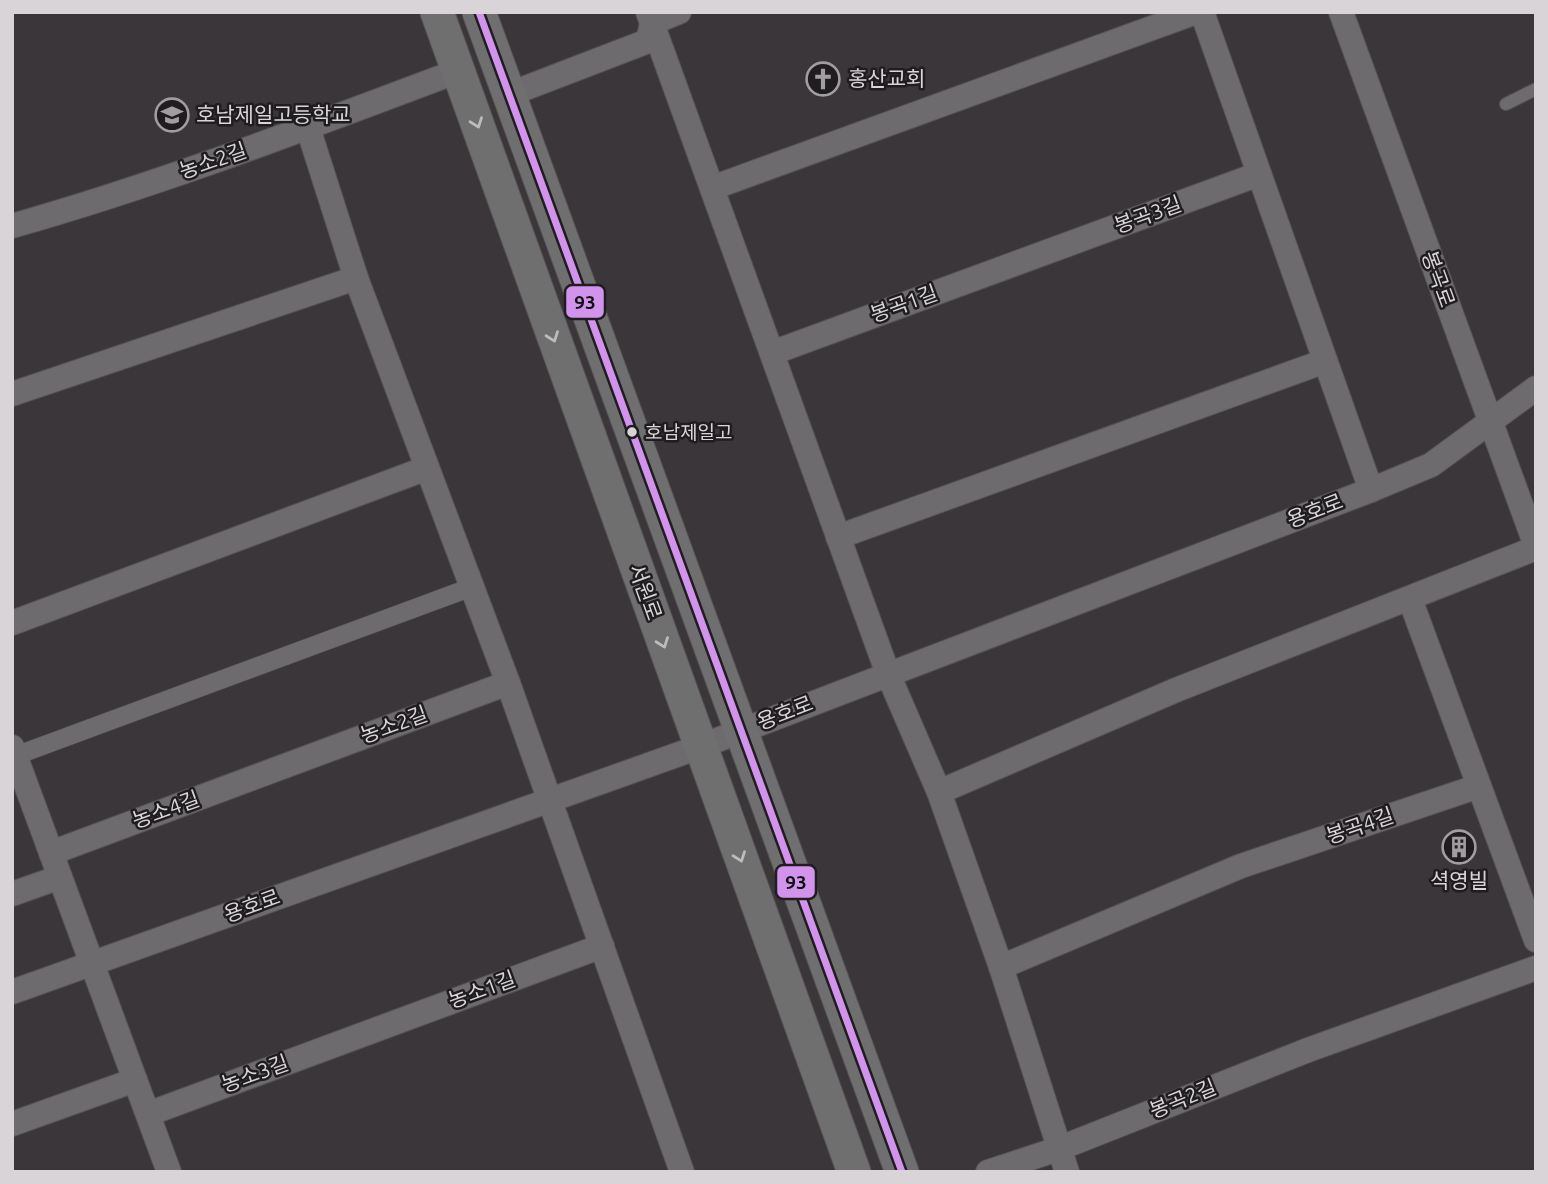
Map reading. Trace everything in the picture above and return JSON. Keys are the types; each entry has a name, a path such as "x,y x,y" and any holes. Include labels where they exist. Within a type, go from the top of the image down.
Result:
{"main road":[{"name":"서원로","path":"437,12 854,1172"},
{"name":"서원로","path":"479,12 902,1172"}],"street":[{"path":"650,18 679,12"},
{"path":"712,188 1196,12"},
{"path":"1202,12 1371,490"},
{"name":"봉곡로","path":"1341,12 1536,547"},
{"path":"510,94 648,41 650,18"},
{"path":"650,18 888,674 939,792 1001,967 1067,1172"},
{"name":"농소2길","path":"12,226 88,205 308,128 458,71"},
{"path":"308,128 356,278 508,683 682,1172"},
{"name":"봉곡3길","path":"1037,256 1259,174"},
{"name":"봉곡1길","path":"772,353 1037,256"},
{"path":"12,394 356,278"},
{"path":"838,537 1325,361"},
{"name":"용호로","path":"12,992 699,747 1371,490 1432,465 1536,388"},
{"path":"12,623 427,468"},
{"path":"939,792 1176,690 1536,547"},
{"path":"169,1172 14,752 243,672 472,587"},
{"path":"1410,599 1536,940"},
{"name":"농소2길","path":"280,767 508,683"},
{"name":"농소4길","path":"51,853 280,767"},
{"name":"봉곡4길","path":"1001,967 1241,866 1479,786"},
{"path":"12,894 60,877"},
{"name":"농소1길","path":"362,1035 602,946"},
{"name":"봉곡2길","path":"988,1172 1058,1149 1308,1050 1536,968"},
{"name":"농소3길","path":"148,1114 362,1035"},
{"path":"12,1124 135,1080"}],"lane":[{"path":"1506,104 1536,89"}],"transit line":[{"name":"93","path":"479,12 902,1172"}],"place":[{"name":"홍산교회","path":"823,79"},
{"name":"호남제일고등학교","path":"172,115"},
{"name":"호남제일고","path":"632,432"},
{"name":"셕영빌","path":"1459,847"}]}
